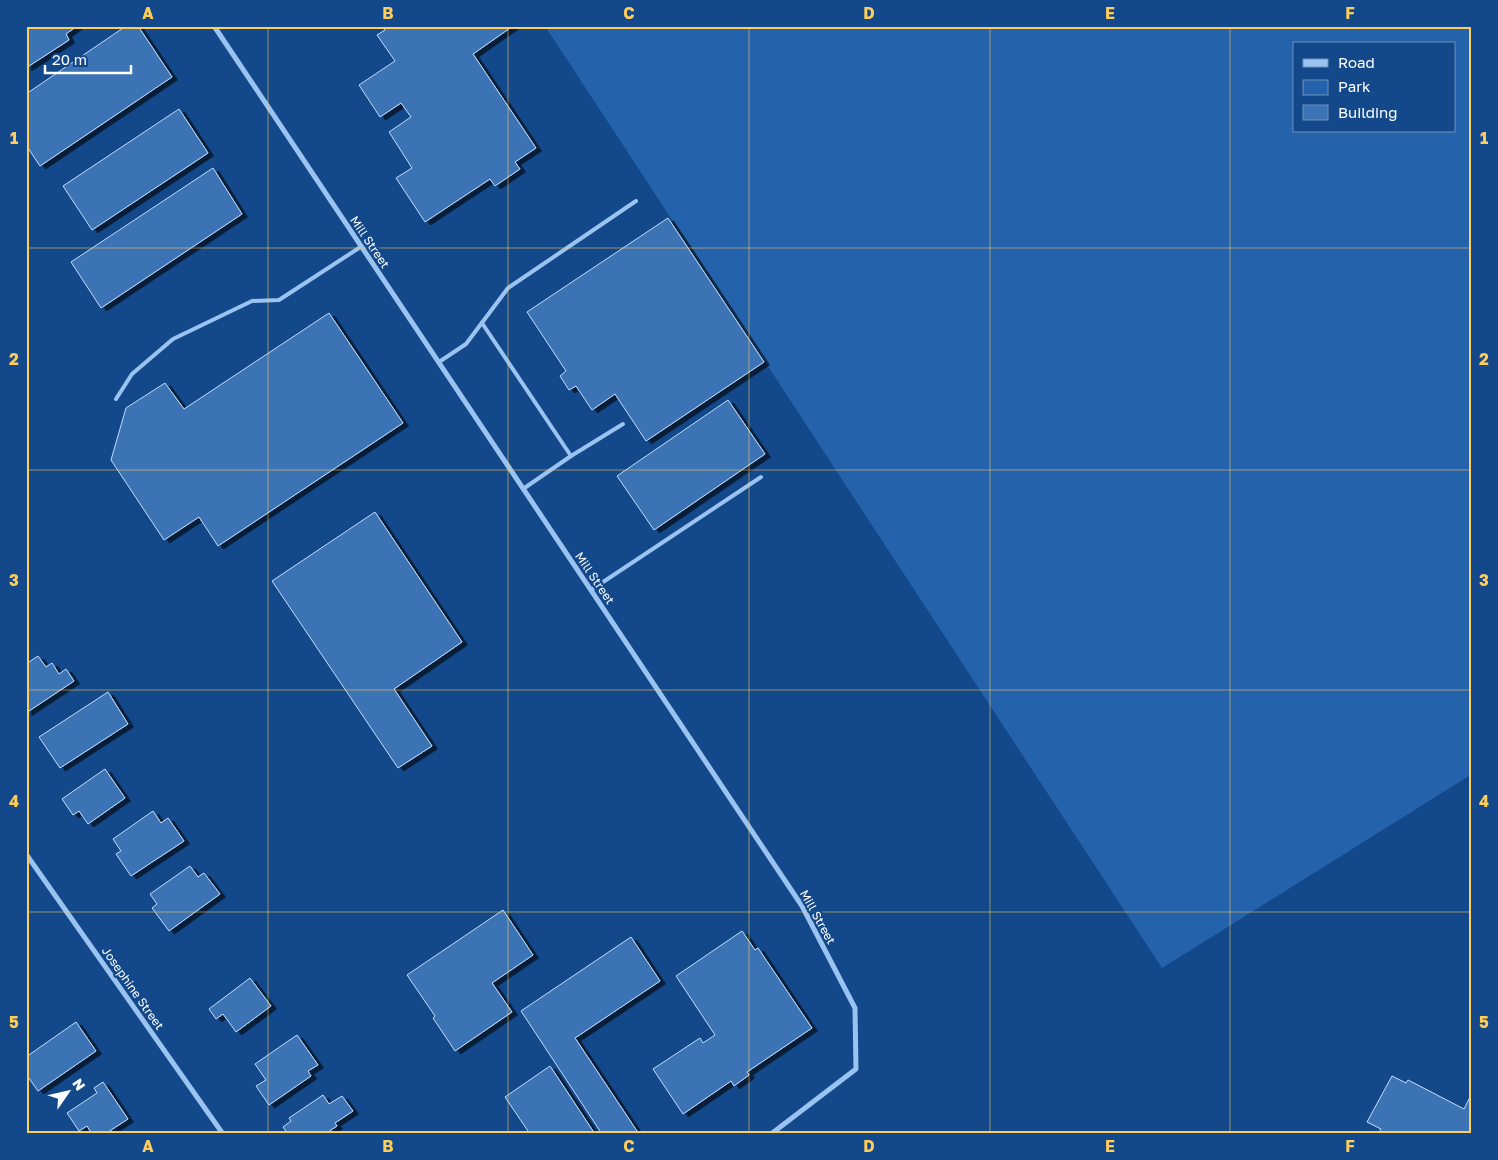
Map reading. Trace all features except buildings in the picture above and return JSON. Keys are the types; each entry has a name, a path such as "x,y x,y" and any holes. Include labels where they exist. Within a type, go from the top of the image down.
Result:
{"street":[{"name":"Mill Street","path":"214,26 802,906 855,1008 856,1069 771,1134"},
{"name":"Josephine Street","path":"26,854 223,1134"}],"lane":[{"path":"439,362 466,344 508,288 636,201"},
{"path":"116,399 132,374 173,338 252,301 278,300 362,246"},
{"path":"482,323 571,456"},
{"path":"523,489 571,456 624,424"},
{"path":"591,590 761,477"}],"green space":[{"path":"545,26 1472,26 1472,774 1162,968"}]}
